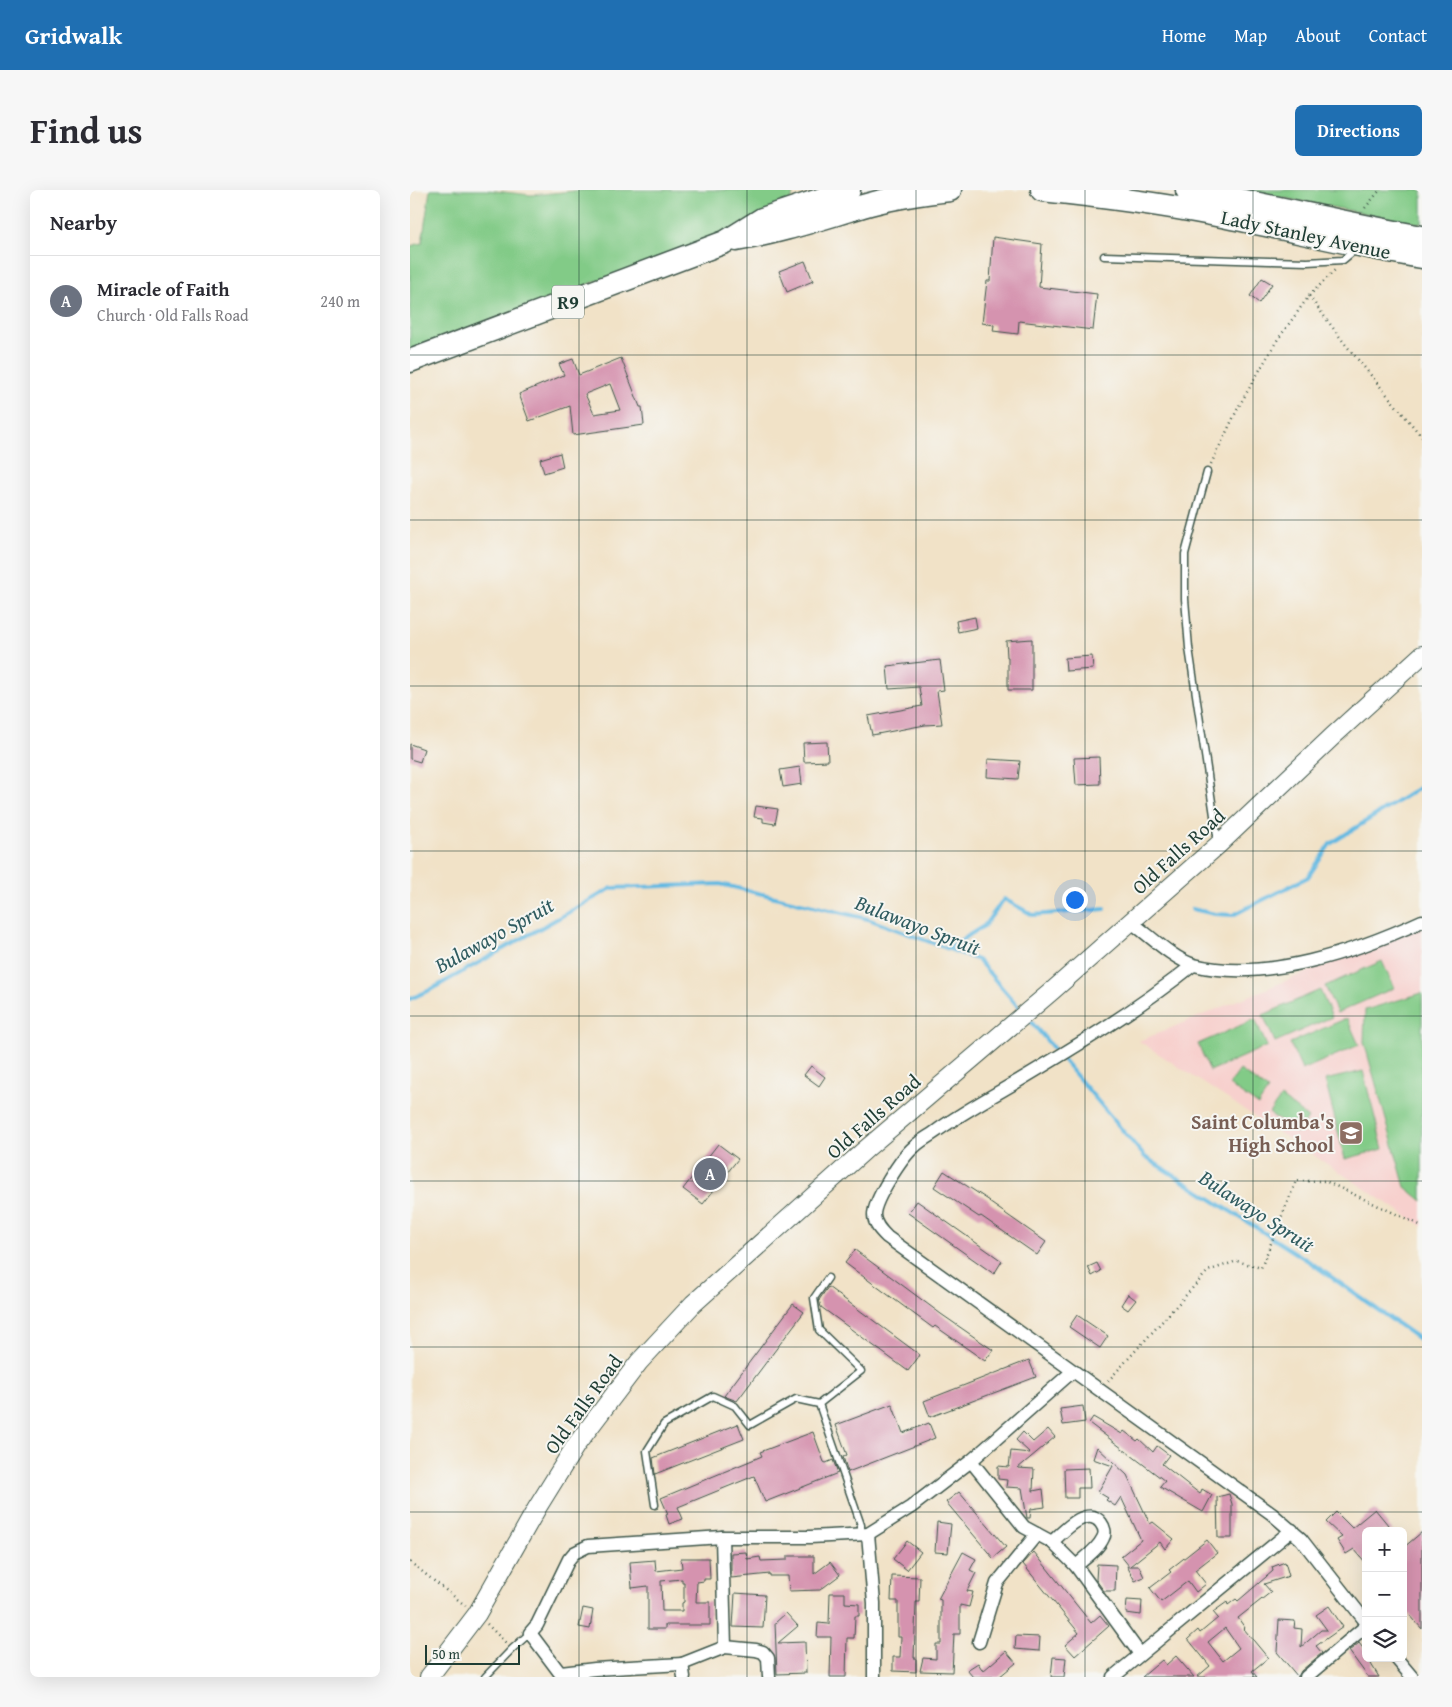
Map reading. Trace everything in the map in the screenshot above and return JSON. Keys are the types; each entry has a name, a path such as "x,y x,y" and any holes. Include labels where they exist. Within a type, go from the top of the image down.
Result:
{"highway":[{"name":"R9","path":"410,361 725,242 762,219 849,190"},
{"name":"R9","path":"805,206 872,204 918,194 950,190"},
{"name":"Lady Stanley Avenue","path":"1042,190 1129,199 1422,257"},
{"name":"Lady Stanley Avenue","path":"1187,190 1305,212 1352,224 1422,237"}],"street":[{"name":"Old Falls Road","path":"429,1677 477,1614 537,1508 576,1445 639,1362 694,1304 866,1149 1052,991 1218,845 1332,736 1422,655"},
{"path":"1131,922 1177,957 1193,964 1251,969 1298,963 1339,953 1422,922"},
{"path":"1193,964 1152,996 1083,1042 956,1118 914,1146 892,1174 874,1208 874,1216 879,1229 887,1237 1292,1530 1362,1617"},
{"path":"769,1677 769,1664 766,1654 756,1650 725,1648 682,1664 595,1668 562,1675 530,1633 537,1625 568,1559 588,1546 722,1538 864,1534 910,1507 971,1461 1073,1371"},
{"path":"971,1461 1024,1527 1052,1542 1076,1566 1140,1654"},
{"path":"1052,1542 1080,1519 1087,1517 1100,1521 1104,1529 1103,1539 1076,1566"},
{"path":"1112,1677 1292,1530"},
{"path":"864,1534 874,1603 874,1677"},
{"path":"979,1642 997,1583 1037,1534"},
{"path":"722,1538 725,1648"},
{"path":"1306,1677 1362,1629"},
{"path":"1399,1662 1412,1677"},
{"path":"682,1664 684,1677"}],"lane":[{"path":"1104,256 1307,262 1344,260 1361,245"},
{"path":"1207,472 1185,554 1184,599 1189,648 1218,845"},
{"path":"819,1404 861,1370 819,1330 814,1298 828,1278"},
{"path":"655,1505 647,1451 664,1424 713,1396 735,1406 750,1425 796,1398 819,1404"},
{"path":"819,1404 864,1534"},
{"path":"485,1677 530,1633"}],"path":[{"path":"1207,472 1238,406 1276,342 1309,296 1344,260"},
{"path":"1309,296 1345,344 1422,437"},
{"path":"1100,1390 1208,1271 1237,1262 1261,1268 1296,1181 1325,1181 1422,1226"},
{"path":"410,1562 477,1614 512,1649"}],"shaded area":[{"name":"Saint Columba's High School","path":"1422,924 1422,1226 1139,1041 1393,937"}],"green space":[{"path":"430,190 486,190 531,195 585,190 793,190 792,199 716,237 410,350 410,246 422,243"},
{"path":"1240,190 1422,190 1422,224"},
{"path":"1382,961 1394,988 1337,1013 1325,986"},
{"path":"1320,990 1332,1017 1275,1042 1263,1015"},
{"path":"1422,993 1422,1201 1405,1187 1364,1042 1365,1010"},
{"path":"1347,1018 1359,1045 1302,1070 1290,1043"},
{"path":"1255,1019 1267,1046 1210,1071 1198,1044"},
{"path":"1240,1070 1268,1090 1258,1105 1229,1085"},
{"path":"1363,1071 1383,1149 1345,1159 1325,1080"},
{"path":"1281,1097 1308,1118 1297,1133 1269,1113"}],"building":[{"path":"993,237 1042,244 1039,287 1097,294 1093,330 1019,321 1018,334 993,331 994,325 982,323 987,281 990,281"},
{"path":"805,261 813,281 787,292 779,271"},
{"path":"1262,278 1272,284 1259,303 1250,296"},
{"path":"621,358 640,407 642,407 644,425 573,435 570,406 529,421 519,394 564,375 559,364 573,359 579,375","holes":["610,384 620,410 594,414 585,394"]},
{"path":"560,453 563,467 544,473 540,459"},
{"path":"975,617 977,628 958,632 956,621"},
{"path":"1032,639 1032,690 1008,690 1006,641"},
{"path":"1092,656 1093,669 1066,671 1065,658"},
{"path":"940,660 944,690 937,691 942,724 925,725 872,735 868,716 922,706 919,687 889,689 887,666"},
{"path":"827,742 828,761 804,762 803,743"},
{"path":"410,744 424,749 420,762 410,759"},
{"path":"1099,757 1100,784 1076,785 1074,758"},
{"path":"988,759 1020,761 1018,779 987,777"},
{"path":"800,767 802,784 783,787 780,770"},
{"path":"756,806 778,809 775,824 763,822 763,818 754,817"},
{"path":"811,1066 825,1077 819,1086 804,1075"},
{"path":"718,1144 738,1159 703,1204 683,1189"},
{"path":"944,1171 990,1201 1046,1242 1037,1255 981,1216 979,1217 934,1187"},
{"path":"917,1201 1002,1261 994,1274 908,1213"},
{"path":"855,1250 993,1350 985,1361 935,1326 933,1328 845,1263"},
{"path":"1097,1263 1101,1271 1092,1276 1088,1267"},
{"path":"828,1287 920,1355 908,1371 821,1307 819,1300"},
{"path":"1128,1294 1136,1300 1128,1310 1121,1305"},
{"path":"793,1304 804,1312 737,1401 724,1396"},
{"path":"1077,1315 1108,1336 1100,1348 1069,1327"},
{"path":"1029,1360 1036,1377 930,1417 924,1401"},
{"path":"892,1404 903,1433 929,1423 935,1438 848,1472 843,1457 847,1455 836,1425"},
{"path":"1083,1406 1085,1422 1063,1425 1060,1409"},
{"path":"1093,1417 1122,1434 1124,1431 1137,1441 1139,1439 1153,1452 1157,1446 1169,1455 1162,1464 1200,1494 1202,1489 1212,1495 1203,1512 1160,1487 1165,1481 1089,1423"},
{"path":"738,1424 744,1439 655,1474 653,1458"},
{"path":"1048,1429 1055,1437 1018,1468 1034,1469 1033,1491 1043,1489 1045,1507 1031,1509 1030,1518 1027,1518 1022,1488 1006,1487 1007,1480 998,1479 998,1466 1009,1467 1011,1451 1030,1453 1016,1440 1023,1432 1033,1442"},
{"path":"813,1432 824,1462 833,1460 838,1473 765,1502 754,1476 678,1507 683,1519 669,1524 666,1515 668,1514 661,1498 762,1456 760,1452"},
{"path":"1097,1447 1127,1475 1150,1524 1153,1522 1174,1539 1165,1549 1160,1542 1130,1566 1139,1566 1144,1577 1135,1581 1127,1566 1129,1566 1121,1556 1141,1540 1121,1497 1115,1506 1106,1500 1108,1498 1098,1492 1113,1466 1093,1459"},
{"path":"1089,1468 1090,1488 1078,1488 1078,1498 1065,1498 1064,1469"},
{"path":"959,1492 1006,1547 993,1558 946,1502"},
{"path":"1229,1494 1232,1504 1232,1538 1218,1538 1217,1497"},
{"path":"1375,1509 1390,1527 1362,1527 1362,1558 1354,1549 1346,1554 1337,1540 1342,1537 1326,1522 1336,1512 1352,1528"},
{"path":"937,1522 951,1524 948,1553 935,1552"},
{"path":"1422,1532 1422,1629 1407,1612 1407,1545"},
{"path":"1207,1540 1217,1553 1195,1570 1206,1584 1196,1592 1188,1581 1161,1602 1150,1588 1171,1572 1169,1570"},
{"path":"907,1541 921,1552 907,1570 893,1559"},
{"path":"746,1552 747,1559 760,1557 761,1561 787,1560 787,1556 814,1556 814,1574 830,1562 840,1575 820,1590 789,1591 788,1576 770,1576 770,1574 731,1578 731,1553"},
{"path":"963,1552 976,1559 970,1570 976,1573 967,1591 973,1592 969,1607 960,1605 960,1634 954,1634 952,1672 920,1671 923,1658 936,1659 936,1644 941,1644 941,1600 938,1599"},
{"path":"1034,1552 1091,1623 1100,1615 1109,1626 1075,1656 1065,1645 1079,1633 1023,1564"},
{"path":"681,1558 709,1558 710,1579 697,1582 696,1602 710,1602 710,1625 665,1625 665,1629 648,1629 648,1586 632,1588 630,1562 655,1560 656,1571 682,1568","holes":["682,1579 682,1582 684,1582 682,1611 662,1611 661,1581"]},
{"path":"1285,1562 1289,1576 1264,1584 1271,1592 1238,1618 1244,1629 1268,1658 1252,1671 1257,1677 1197,1677 1210,1666 1188,1639 1198,1630 1200,1633 1218,1618 1213,1612 1227,1602 1228,1605 1236,1599 1238,1601 1273,1571 1272,1567","holes":["1225,1628 1239,1648 1223,1661 1208,1642"]},
{"path":"1097,1564 1116,1565 1115,1591 1104,1591 1096,1580"},
{"path":"892,1576 920,1577 919,1602 916,1602 914,1658 916,1658 916,1672 893,1671 893,1657 900,1657 901,1637 898,1637 898,1601 891,1601"},
{"path":"735,1593 765,1595 763,1628 733,1627"},
{"path":"830,1593 845,1593 845,1603 859,1604 859,1616 855,1616 854,1638 847,1638 846,1677 830,1677 831,1637 817,1637 818,1623 829,1624"},
{"path":"1127,1600 1142,1601 1141,1615 1126,1613"},
{"path":"1329,1606 1343,1627 1316,1646 1322,1653 1301,1671 1298,1677 1277,1652 1279,1620 1295,1621 1294,1628 1302,1629 1301,1647 1321,1630 1327,1630 1316,1615"},
{"path":"583,1608 593,1610 590,1629 579,1627"},
{"path":"786,1613 798,1626 778,1643 805,1642 806,1673 777,1674 775,1623"},
{"path":"1016,1636 1040,1637 1039,1651 1015,1649"},
{"path":"1359,1643 1362,1647 1362,1662 1373,1662 1371,1664 1379,1677 1368,1677 1349,1651"},
{"path":"1006,1651 1016,1663 999,1677 973,1677 967,1670 978,1663 983,1671"},
{"path":"1176,1656 1194,1677 1142,1677 1162,1660 1166,1665"},
{"path":"1053,1657 1066,1658 1064,1677 1051,1677"}],"waterway":[{"path":"1192,909 1215,914 1233,915 1308,877 1330,844 1422,786"},
{"name":"Bulawayo Spruit","path":"410,999 430,990 612,888 720,884 868,919 978,960 1021,1010"},
{"path":"948,948 984,926 1004,899 1033,915 1105,909"},
{"name":"Bulawayo Spruit","path":"1027,1017 1145,1157 1310,1262 1422,1341"}],"place":[{"name":"Saint Columba's High School","path":"1351,1133"},
{"name":"Miracle of Faith","path":"710,1174"}]}
